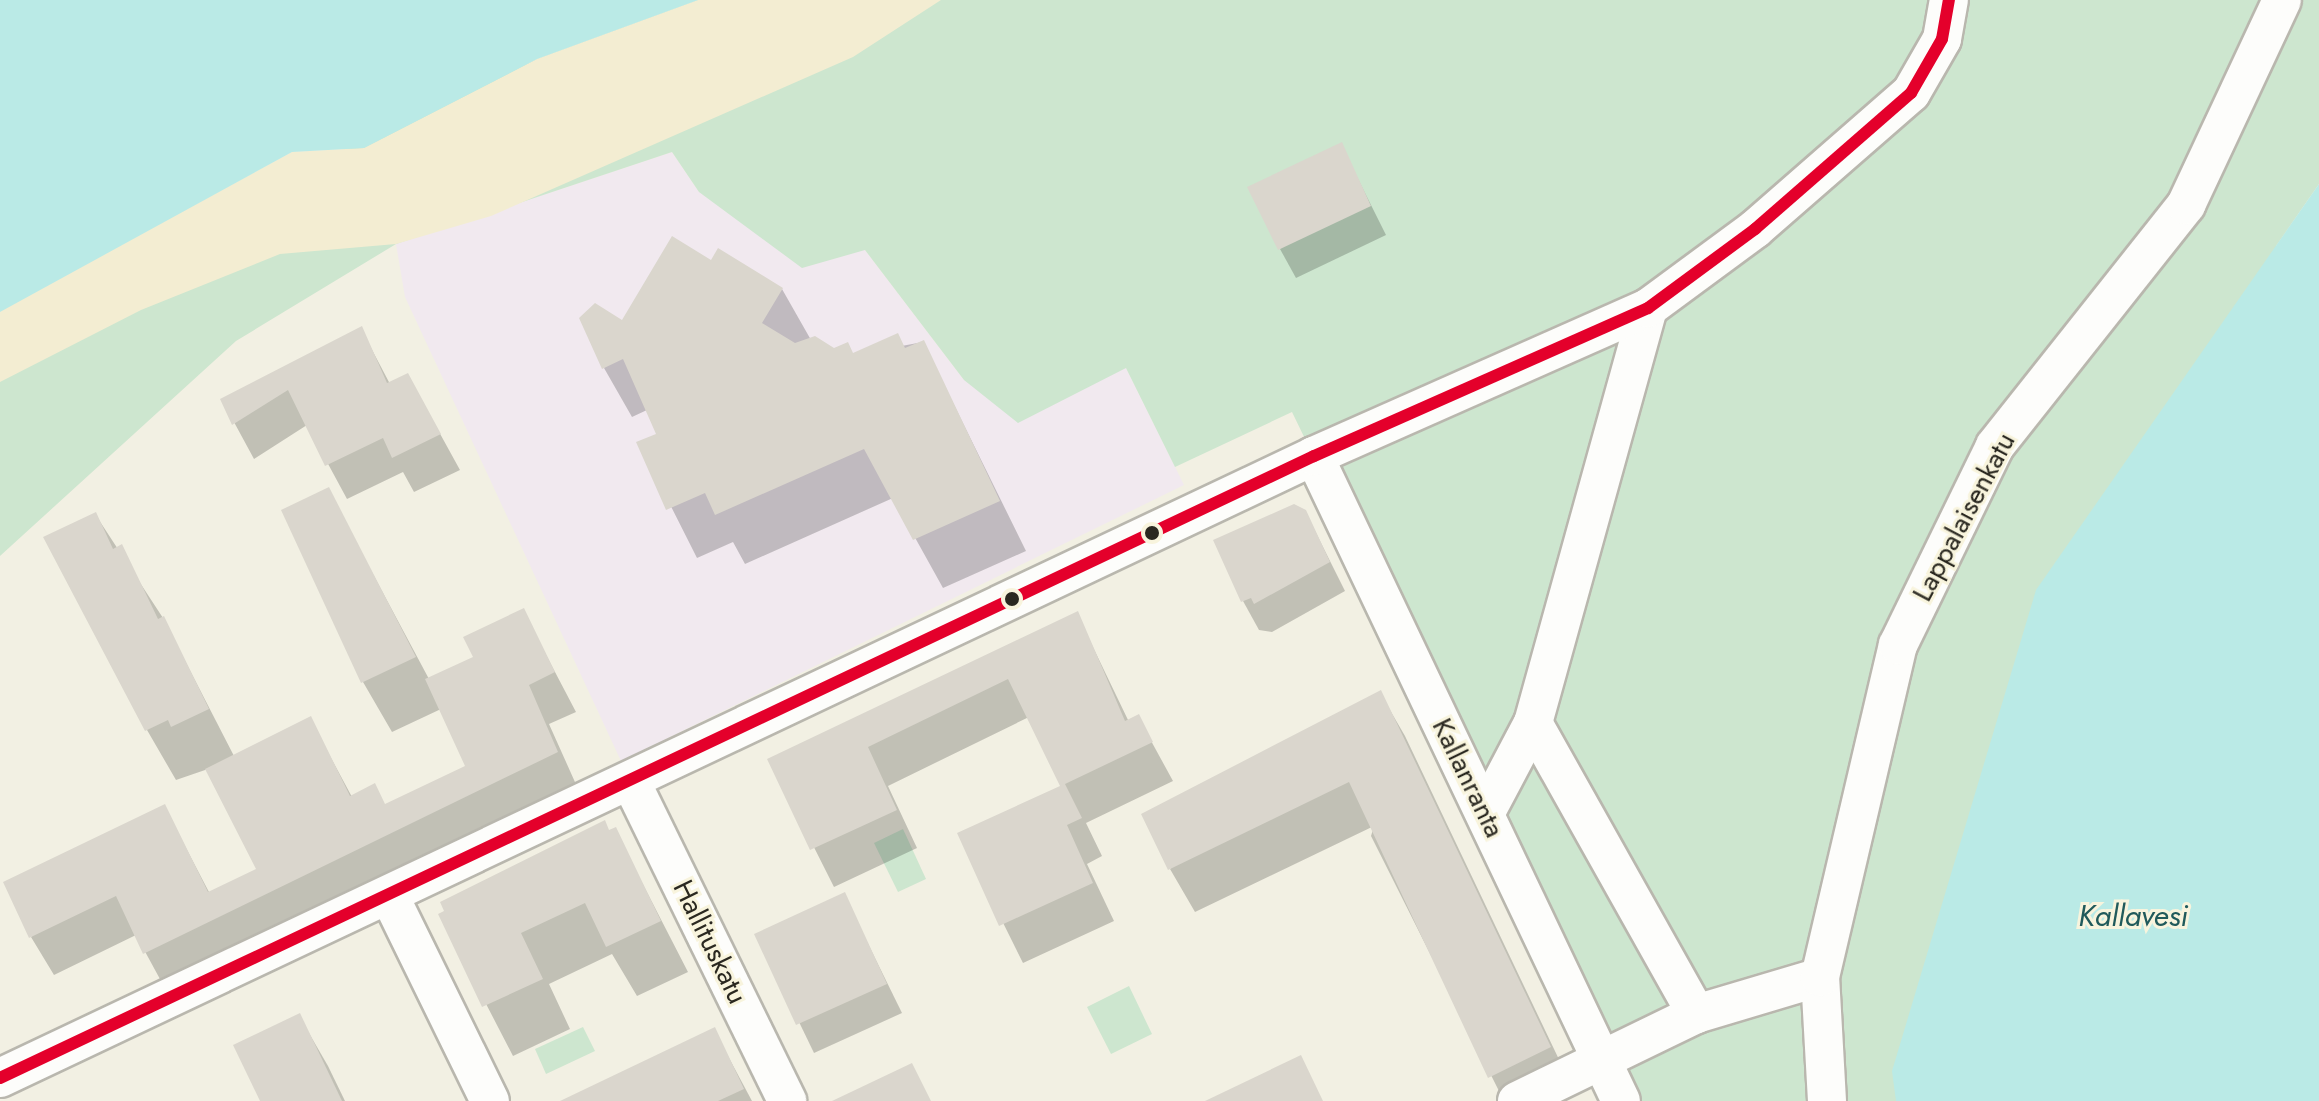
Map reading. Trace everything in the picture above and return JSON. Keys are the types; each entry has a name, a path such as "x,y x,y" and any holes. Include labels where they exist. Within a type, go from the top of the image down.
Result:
{"street":[{"path":"0,1078 632,784 1314,456 1648,308 1755,229 1911,93 1942,39 1949,0"},
{"name":"Lappalaisenkatu","path":"1827,1101 1820,977 1898,645 1995,446 2186,205 2282,0"},
{"path":"1486,812 1533,723 1648,308"},
{"name":"Kallanranta","path":"1314,456 1621,1101"},
{"path":"1533,723 1696,1014"},
{"name":"Hallituskatu","path":"632,784 787,1101"},
{"path":"390,897 490,1101"},
{"path":"1517,1101 1696,1014 1820,977"}],"shaded area":[{"path":"672,152 699,192 865,250 964,380 1126,368 1184,485 621,761 405,297 396,244"}],"green space":[{"path":"698,0 2319,0 2319,184 2276,246 2277,1101 1626,1101 1292,412 1175,467 1126,368 1018,423 964,380 865,250 802,268 699,192 672,152 396,244 236,341 0,556 0,312 537,59"},
{"path":"903,829 926,879 898,892 874,843"},
{"path":"1129,986 1152,1034 1111,1054 1087,1007"},
{"path":"583,1027 595,1051 546,1074 535,1049"}],"sand":[{"path":"698,0 941,0 853,57 491,216 396,244 280,254 141,310 0,382 0,310 292,152 364,148 537,59"}],"water":[{"path":"0,0 698,0 537,59 364,148 292,152 0,312"},
{"name":"Kallavesi","path":"2319,184 2319,1101 1896,1101 1892,1071 2036,590"}],"building":[{"path":"1342,142 1371,206 1278,250 1247,187"},
{"path":"672,236 711,260 718,248 783,288 762,323 795,343 815,336 834,348 848,342 853,353 898,333 905,348 924,340 1000,501 913,540 864,449 715,515 705,493 666,510 636,442 656,434 623,359 602,369 579,318 595,303 622,320"},
{"path":"362,326 387,383 408,373 441,434 392,458 383,438 325,466 288,390 232,425 220,399"},
{"path":"329,487 416,657 361,683 281,510"},
{"path":"1294,504 1306,510 1330,562 1254,604 1251,598 1241,602 1213,540"},
{"path":"96,512 113,549 122,544 158,619 164,616 209,709 171,727 168,720 145,731 43,537"},
{"path":"524,608 555,672 529,685 558,752 143,954 116,896 29,938 3,882 165,804 208,892 256,869 205,769 311,716 350,796 375,783 385,804 465,766 425,679 473,657 463,637"},
{"path":"1078,611 1125,721 1139,714 1153,742 1065,784 1082,818 1067,825 1093,883 999,926 957,833 1060,786 1008,679 868,747 897,810 810,850 767,759"},
{"path":"1381,690 1551,1047 1488,1078 1349,782 1168,870 1141,814"},
{"path":"605,820 609,830 616,827 661,921 606,947 585,903 521,933 543,979 482,1007 438,914 444,911 440,902"},
{"path":"845,892 887,984 796,1025 754,934"},
{"path":"300,1013 342,1101 260,1101 233,1045"},
{"path":"715,1027 744,1089 718,1101 560,1101"},
{"path":"1301,1055 1323,1101 1205,1101"},
{"path":"912,1063 931,1101 832,1101"}],"transit line":[{"path":"0,1078 1314,456 1648,308 1755,229 1911,93 1942,39 1949,0"}]}
